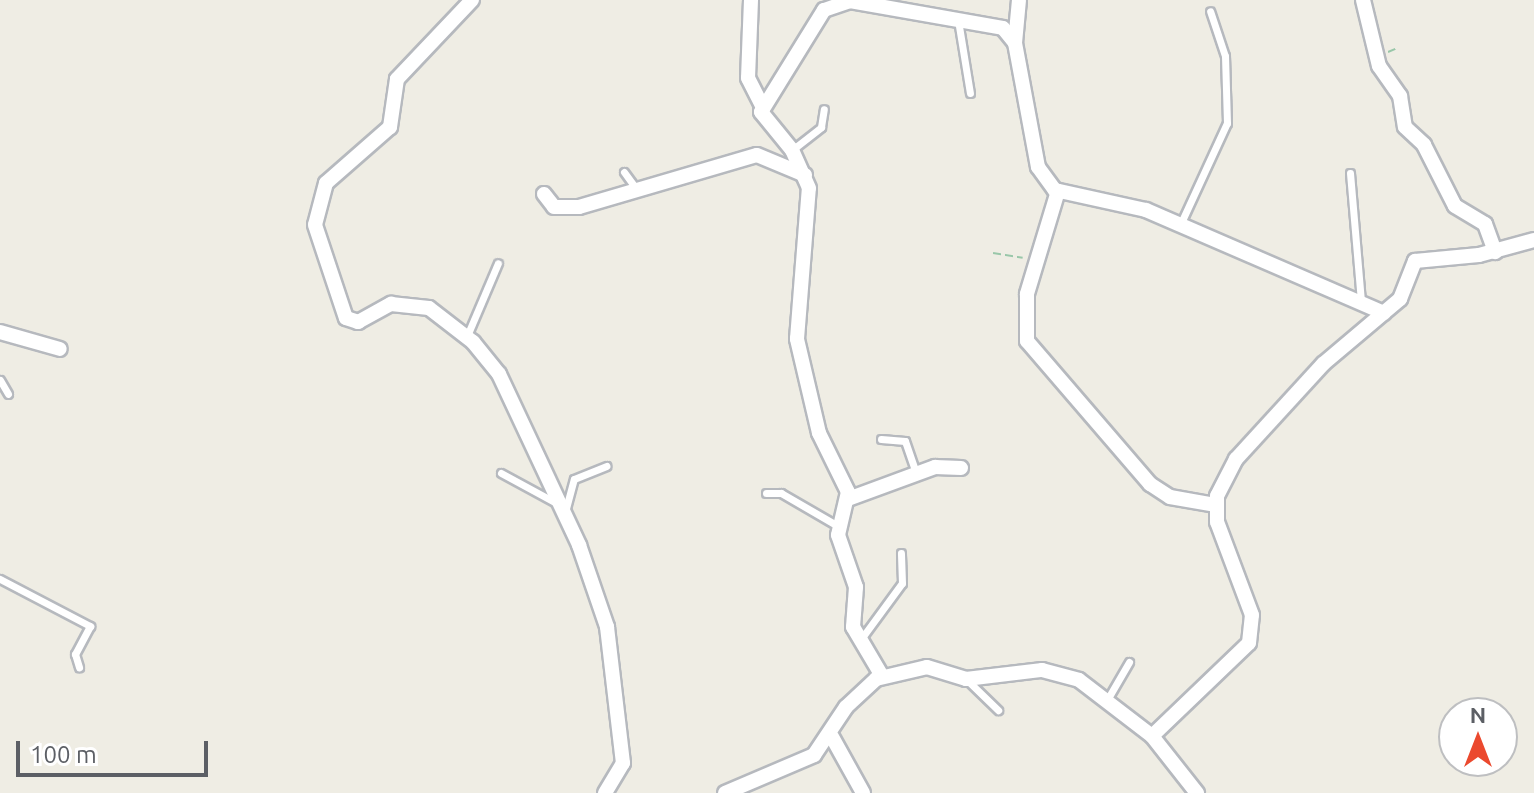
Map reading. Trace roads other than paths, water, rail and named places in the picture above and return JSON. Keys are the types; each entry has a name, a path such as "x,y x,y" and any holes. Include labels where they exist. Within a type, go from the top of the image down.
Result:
{"street":[{"path":"472,0 397,79 390,127 326,183 315,225 346,318 358,322 391,304 415,304 467,336 499,374 562,509 616,665 623,763 605,793"},
{"path":"751,0 748,78 762,105 762,119 792,150 805,175 797,339 819,433 848,499 838,526 856,587 859,641 882,676"},
{"path":"1020,0 1015,43 1024,120 1038,167 1058,191 1146,210 1384,313"},
{"path":"1363,0 1379,66 1400,96 1405,127 1424,145 1455,206 1485,224 1495,252"},
{"path":"762,105 816,17 841,1 859,1 1003,28 1015,43"},
{"path":"544,194 560,209 639,194 700,168 757,155 805,175"},
{"path":"1058,191 1038,260 1024,327 1030,347 1150,484 1170,497 1216,505"},
{"path":"1152,736 1249,643 1252,615 1219,534 1216,505 1236,459 1323,364 1400,299 1415,261 1495,252 1534,240"},
{"path":"0,332 60,349"},
{"path":"848,499 916,473 961,468"},
{"path":"725,793 814,755 832,737 846,707 882,676 927,667 966,679 1062,673 1107,700 1152,736 1197,793"},
{"path":"832,737 863,793"}],"lane":[{"path":"1180,225 1227,123 1225,56 1210,11"},
{"path":"958,20 970,93"},
{"path":"792,150 821,127 824,109"},
{"path":"624,172 639,194"},
{"path":"1350,173 1361,301"},
{"path":"467,336 498,263"},
{"path":"0,380 8,394"},
{"path":"881,439 905,441 916,473"},
{"path":"501,473 562,509 574,479 606,466"},
{"path":"766,493 781,493 838,526"},
{"path":"859,641 902,583 901,553"},
{"path":"0,579 90,626 75,654 79,667"},
{"path":"1107,700 1129,662"},
{"path":"966,679 998,710"}]}
